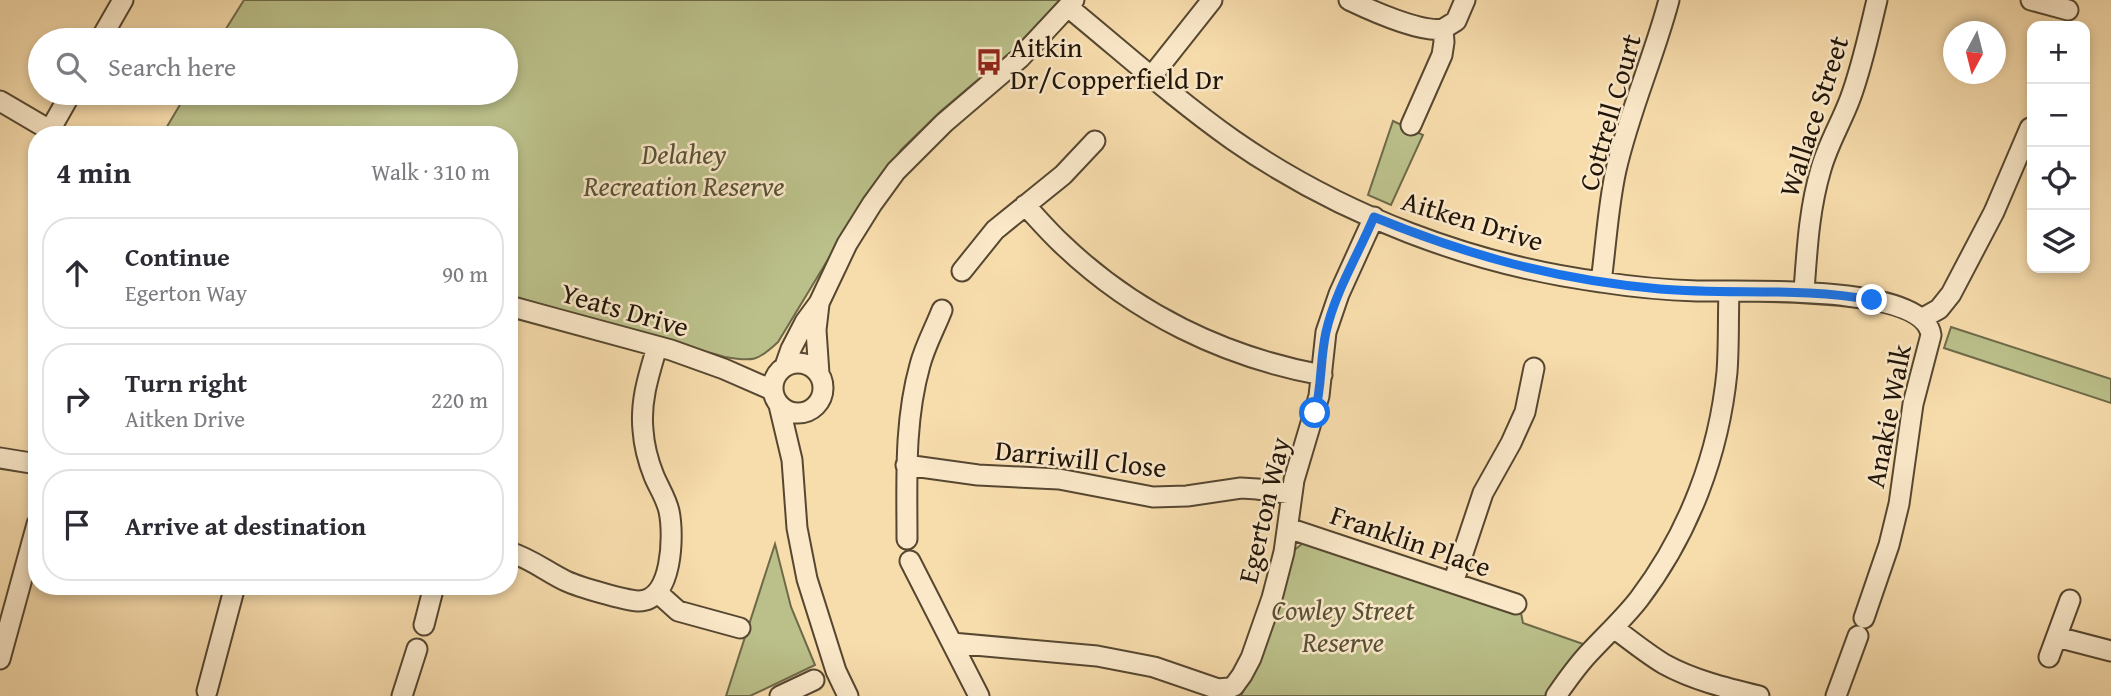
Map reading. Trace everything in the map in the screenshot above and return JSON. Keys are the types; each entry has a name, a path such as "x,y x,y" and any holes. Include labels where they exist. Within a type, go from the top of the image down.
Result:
{"street":[{"path":"107,28 123,0"},
{"path":"1151,77 1212,0"},
{"path":"1349,0 1431,30 1443,29 1456,21 1465,0"},
{"name":"Cottrell Court","path":"1601,282 1616,171 1639,88 1670,0"},
{"name":"Wallace Street","path":"1804,291 1815,192 1827,150 1849,102 1877,0"},
{"path":"2031,0 2067,12"},
{"path":"792,460 773,382 783,368 801,329 819,303 847,244 896,171 944,123 1020,58 1071,4"},
{"name":"Aitken Drive","path":"1071,4 1151,77 1258,156 1325,194 1374,217 1458,250 1523,267 1601,282 1661,289 1804,291 1872,300 1923,318"},
{"path":"1411,125 1442,55 1443,29"},
{"path":"0,101 44,126"},
{"path":"57,126 66,105"},
{"name":"Anakie Walk","path":"1864,618 1889,545 1899,504 1913,404 1931,335 1923,318 1939,309 1951,294 1994,212 2027,135"},
{"path":"962,271 995,230 1063,175 1095,141"},
{"path":"1025,205 1062,244 1105,281 1171,324 1275,365 1322,374"},
{"name":"Egerton Way","path":"952,643 1097,656 1154,667 1209,687 1234,686 1242,675 1264,624 1279,575 1292,494 1319,396 1329,323 1374,217"},
{"path":"1556,696 1583,660 1637,601 1668,557 1693,506 1709,463 1723,405 1727,370 1729,291"},
{"path":"819,303 816,330 822,396 819,403 807,412 796,436 792,460 793,497 801,551 821,624 836,671 848,696"},
{"name":"Yeats Drive","path":"518,308 657,347 724,369 775,398"},
{"path":"907,539 906,465 912,400 921,363 942,310"},
{"path":"518,555 568,582 631,600 646,600 658,593 665,578 671,530 668,506 649,464 642,410 646,384 657,347"},
{"path":"783,368 800,362 808,364 819,374"},
{"name":"Yeats Drive","path":"724,369 783,368"},
{"path":"1453,583 1483,493 1525,412 1534,368"},
{"path":"775,398 792,413 807,412"},
{"path":"6,460 28,463"},
{"path":"6,460 28,469"},
{"name":"Darriwill Close","path":"906,465 978,475 1059,479 1153,497 1187,496 1241,488 1292,494"},
{"name":"Franklin Place","path":"1288,528 1516,604"},
{"path":"0,656 28,556"},
{"path":"910,561 979,696"},
{"path":"658,593 678,611 740,628"},
{"path":"207,691 233,595"},
{"path":"424,625 432,595"},
{"path":"2049,657 2070,600"},
{"path":"821,624 862,696"},
{"path":"1614,628 1645,652 1682,673 1759,696"},
{"path":"1836,696 1858,636"},
{"path":"2057,637 2111,651"},
{"path":"402,696 417,649"},
{"path":"780,696 814,680"}],"green space":[{"name":"Delahey Recreation Reserve","path":"244,0 1060,0 1012,51 941,111 901,150 858,210 778,342 760,356 749,359 725,357 518,298 518,126 167,126 180,105 518,105 518,28 226,28"},
{"path":"1393,121 1423,135 1391,205 1368,195"},
{"path":"1951,327 2111,379 2111,403 1944,348"},
{"name":"Cowley Street Reserve","path":"1303,543 1314,543 1354,554 1521,613 1523,623 1586,645 1549,696 1241,696 1292,552"},
{"path":"775,544 791,607 815,665 750,696 726,696"}],"place":[{"name":"Aitkin Dr/Copperfield Dr","path":"989,62"}],"route":[{"path":"1315,413 1326,332 1339,295 1374,217 1458,250 1553,274 1661,289 1804,291 1872,300"}]}
